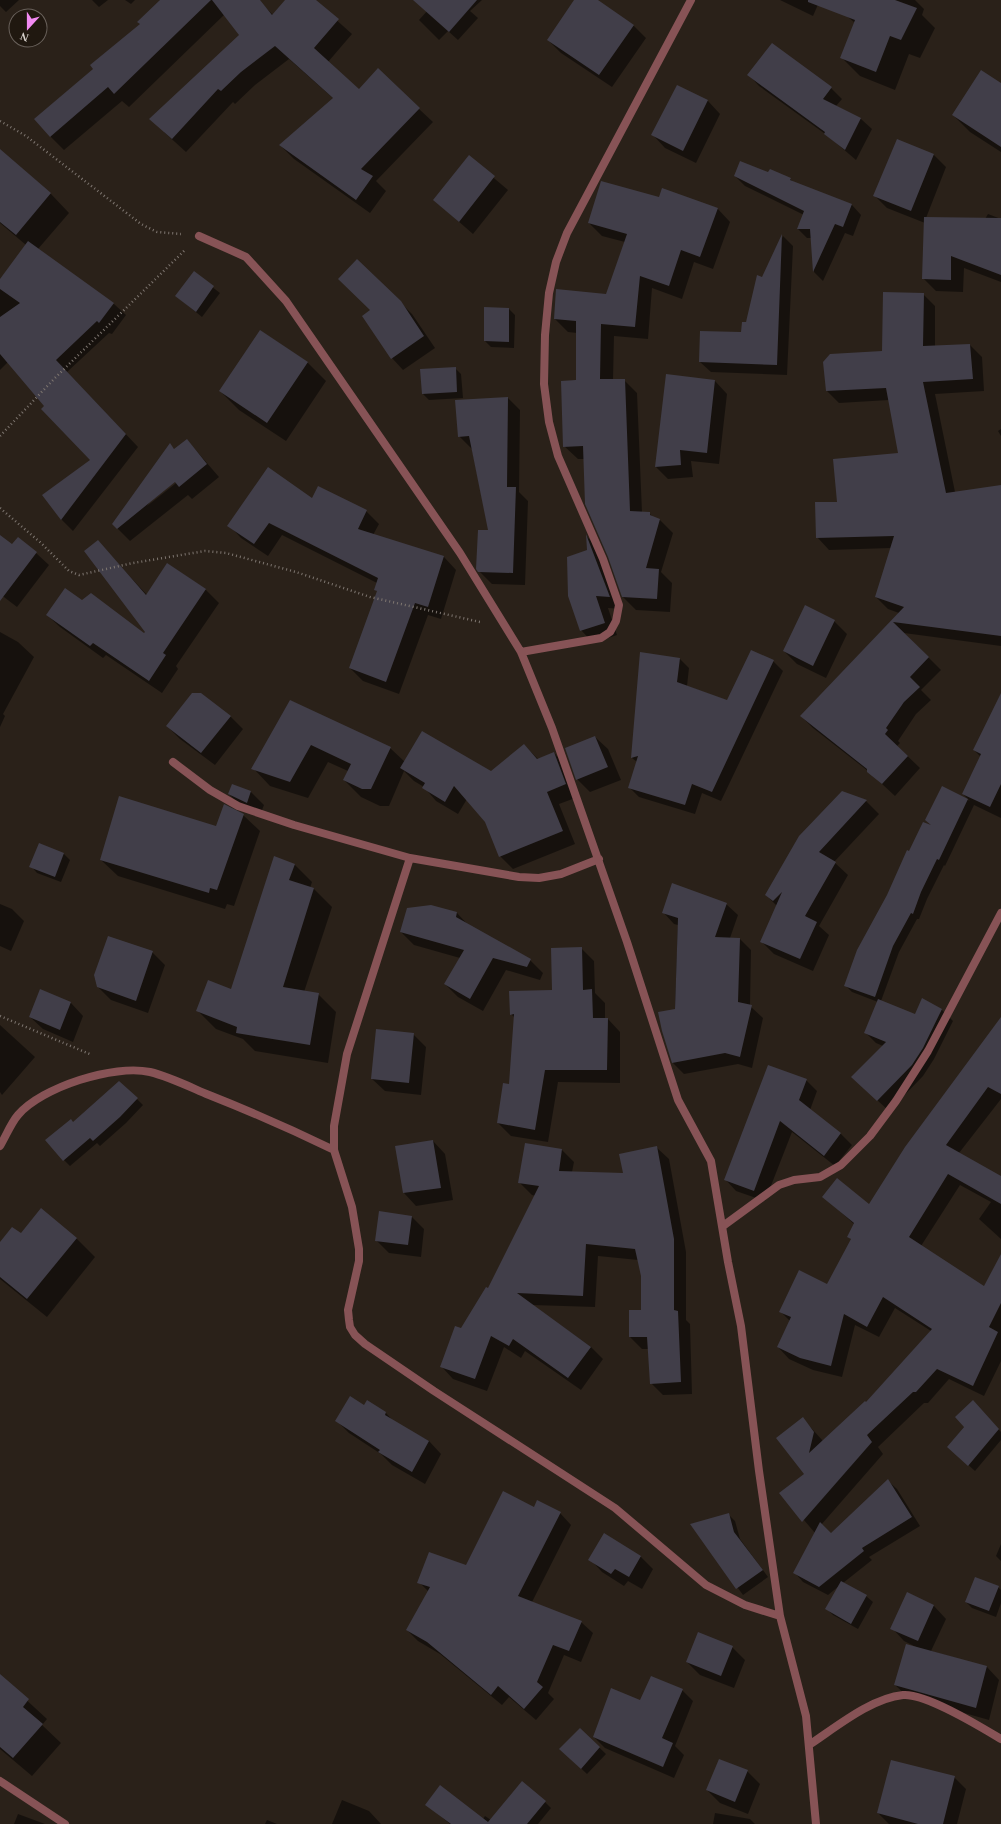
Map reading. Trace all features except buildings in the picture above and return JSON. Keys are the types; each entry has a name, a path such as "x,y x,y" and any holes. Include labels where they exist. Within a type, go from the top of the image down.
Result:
{"street":[{"path":"521,652 601,638 610,632 616,621 619,605 612,583 558,456 549,422 544,384 549,293 556,262 567,233 691,0"},
{"path":"199,236 246,256 286,301 451,541 521,652 552,728 627,942 678,1100 711,1161 728,1262 741,1326 759,1471 780,1616 806,1716 816,1824"},
{"path":"173,762 210,790 238,806 260,815 410,858 526,878 562,874 598,859"},
{"path":"410,858 347,1054 335,1119 334,1150 352,1207 357,1236 359,1261 348,1310 350,1327 355,1335 434,1391 615,1508 706,1585 745,1605 780,1616"},
{"path":"723,1226 779,1185 794,1180 820,1177 841,1165 870,1136 896,1101 928,1051 1001,913"},
{"path":"0,1146 18,1115 38,1097 67,1084 91,1076 127,1070 149,1072 175,1081 279,1124 334,1150"},
{"path":"809,1745 869,1707 889,1698 905,1695 928,1701 964,1717 1001,1739"},
{"path":"0,1781 65,1824"}],"path":[{"path":"0,121 12,126 26,136 141,224 157,232 199,236"},
{"path":"0,436 54,379 112,325 199,236"},
{"path":"0,508 41,543 69,571 79,575 133,563 205,551 226,553 296,572 370,598 505,628"},
{"path":"0,1016 127,1070"}]}
